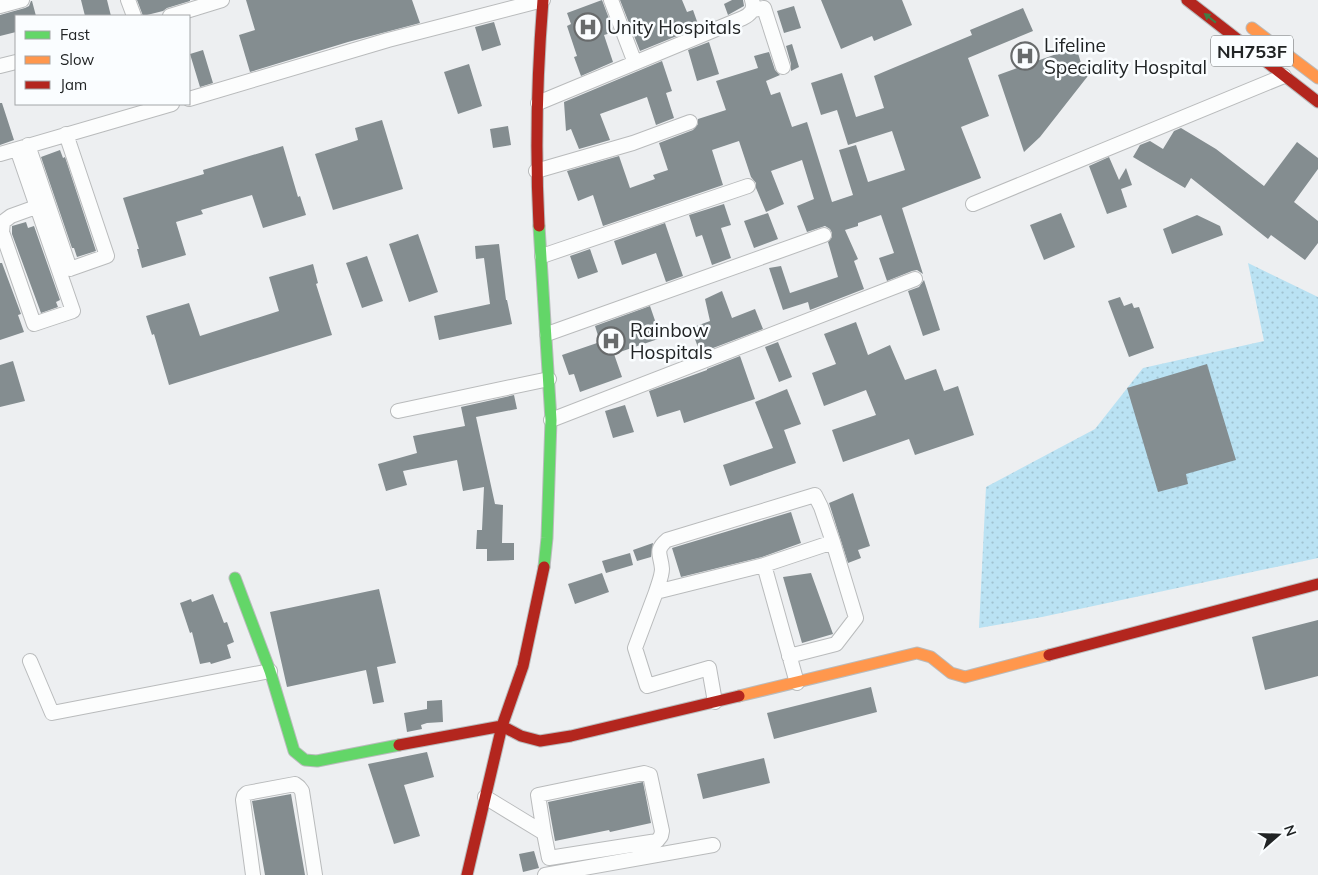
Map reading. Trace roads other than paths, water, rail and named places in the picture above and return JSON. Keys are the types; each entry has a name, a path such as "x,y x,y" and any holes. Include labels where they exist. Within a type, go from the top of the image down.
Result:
{"main road":[{"path":"467,875 502,726 523,666 546,556 549,518 551,420 536,171 543,0"},
{"name":"NH753F","path":"1187,0 1318,102"},
{"name":"NH753F","path":"1245,22 1318,78"},
{"path":"235,578 270,671 294,751 305,760 317,760 502,726 521,736 540,741 572,736 917,654 931,656 950,673 957,677 965,677 1318,584"}],"street":[{"path":"0,6 22,0"},
{"path":"128,0 134,15"},
{"path":"173,15 222,0"},
{"path":"190,99 388,40 543,0"},
{"path":"611,0 635,63"},
{"path":"538,103 743,18 750,14 752,5 764,8 783,67"},
{"path":"0,66 15,62"},
{"path":"973,204 1284,76"},
{"path":"0,154 168,105"},
{"path":"536,171 633,143 690,122"},
{"path":"22,147 70,269 107,256 66,134"},
{"path":"22,147 36,207 73,311 34,324 2,232 3,222 11,216 36,207"},
{"path":"542,256 748,186"},
{"path":"547,334 824,236"},
{"path":"551,420 915,279"},
{"path":"398,411 549,379"},
{"path":"716,702 709,668 647,686 635,648 656,592 662,570 659,553 660,546 667,540 788,502 815,496 821,507 833,542 856,618 836,644 789,656"},
{"path":"656,592 764,565 833,542"},
{"path":"764,565 797,683"},
{"path":"30,661 52,713 270,671"},
{"path":"485,798 544,834 549,858 657,841 662,831 650,775 644,773 538,795 544,834"},
{"path":"253,875 244,796 247,793 295,784 302,791 314,875"},
{"path":"545,875 713,845"}],"place":[{"name":"Unity Hospitals","path":"588,27"},
{"name":"Lifeline Speciality Hospital","path":"1025,56"},
{"name":"Rainbow Hospitals","path":"611,341"}]}
